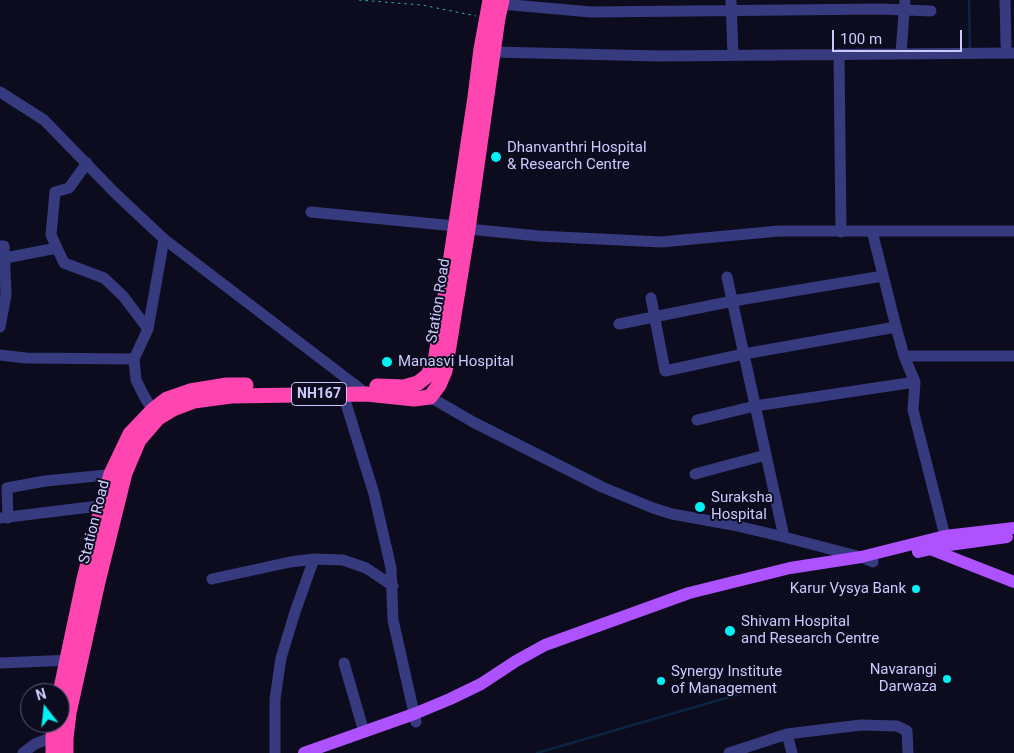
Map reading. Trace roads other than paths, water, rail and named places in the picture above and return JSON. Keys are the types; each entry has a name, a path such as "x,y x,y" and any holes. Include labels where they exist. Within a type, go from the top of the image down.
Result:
{"highway":[{"name":"Station Road","path":"66,753 66,738 84,579 110,505 130,434 156,414 167,399 190,391 227,386 355,391 414,400 430,397 439,385 445,371 486,18 498,2"},
{"name":"Station Road","path":"355,391 404,387 418,383 427,376 435,362 493,52 498,2"},
{"name":"Station Road","path":"65,683 75,660"},
{"path":"53,753 54,733"}],"main road":[{"path":"518,665 545,644 689,593 790,568 861,557 915,544 1014,528"},
{"path":"304,753 327,750 415,718 518,665 692,601 792,576 873,562 930,549 947,540 1014,536"},
{"path":"915,544 1014,582"},
{"path":"327,750 364,732 415,718"}],"street":[{"path":"493,52 660,56 901,54 1010,49 1005,0"},
{"path":"498,2 591,12 731,5 904,5 931,11"},
{"path":"731,5 733,55"},
{"path":"901,54 904,5"},
{"path":"839,54 841,232"},
{"path":"0,92 44,120 115,193 164,239 355,391 374,494 391,568 393,620 415,718"},
{"path":"87,163 69,188 55,192 51,235 64,263 104,278 123,296 148,329"},
{"path":"311,212 539,236 661,242 779,231 1014,231"},
{"path":"872,231 904,356 915,382 912,410 947,540"},
{"path":"156,414 136,380 134,359 148,329 164,239"},
{"path":"0,246 4,246 6,295 0,327"},
{"path":"5,258 57,248"},
{"path":"728,276 784,538"},
{"path":"619,324 733,301 883,276"},
{"path":"651,298 665,371 744,354 896,327"},
{"path":"0,355 26,358 134,359"},
{"path":"904,356 1014,356"},
{"path":"697,420 755,406 915,382"},
{"path":"430,397 473,422 602,487 653,508 672,514 733,525 861,557 873,562"},
{"path":"695,474 766,455"},
{"path":"110,505 4,518 7,488 45,481 118,474"},
{"path":"212,579 290,562 314,559 343,560 366,568 393,586"},
{"path":"275,753 275,699 281,658 314,559"},
{"path":"0,663 75,660"},
{"path":"344,663 364,732"},
{"path":"732,753 787,734 862,725 897,726 906,731 908,753"},
{"path":"23,753 50,733"},
{"path":"787,734 792,753"}],"waterway":[{"path":"969,0 970,50"},
{"path":"537,753 774,684"}],"place":[{"name":"Dhanvanthri Hospital & Research Centre","path":"496,157"},
{"name":"Manasvi Hospital","path":"387,362"},
{"name":"Suraksha Hospital","path":"700,507"},
{"name":"Karur Vysya Bank","path":"916,589"},
{"name":"Shivam Hospital and Research Centre","path":"730,631"},
{"name":"Navarangi Darwaza","path":"947,679"},
{"name":"Synergy Institute of Management","path":"661,681"}]}
